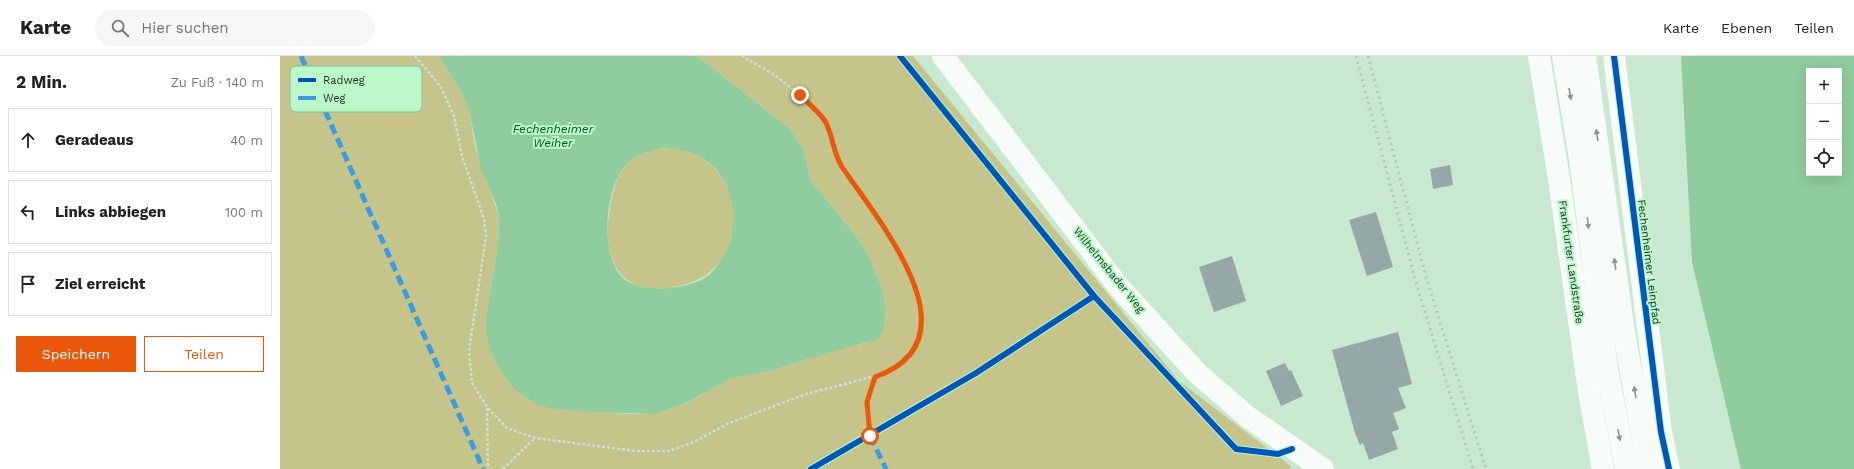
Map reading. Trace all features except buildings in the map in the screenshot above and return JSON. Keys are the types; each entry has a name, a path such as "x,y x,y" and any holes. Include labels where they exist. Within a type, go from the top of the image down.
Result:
{"main road":[{"name":"Wilhelmsbader Weg","path":"943,56 1119,287 1197,372 1248,417 1323,469"},
{"name":"Frankfurter Landstraße","path":"1539,56 1560,179 1589,392 1603,469"},
{"path":"1563,56 1580,159 1607,369 1626,469"},
{"path":"1585,56 1624,332 1648,469"},
{"name":"Fechenheimer Leinpfad","path":"1614,56 1661,432 1669,469"}],"path":[{"path":"416,56 441,87 454,116 462,156 484,219 486,236 469,351 472,383 487,407 507,428 536,438 636,451 670,451 694,442 727,424 806,394 891,372 910,357 919,340 921,322 914,282 898,248 840,164 825,121 800,95 775,75 742,56"},
{"path":"870,436 867,402 875,377"},
{"path":"487,407 488,469"},
{"path":"503,469 536,438"}],"shaded area":[{"path":"280,56 439,56 463,95 470,115 475,146 499,216 498,246 486,316 486,335 492,355 555,409 630,414 656,414 687,403 730,379 774,370 831,351 867,343 884,330 886,310 882,289 872,263 860,241 811,181 803,151 790,129 697,56 913,56 1179,381 1292,467 1288,469 280,469"},
{"path":"664,147 694,154 706,161 716,170 725,182 730,194 734,208 735,222 733,236 728,249 714,269 702,278 687,284 658,289 642,287 628,281 619,271 612,259 608,226 614,189 624,167 636,157"}],"water":[{"name":"Fechenheimer Weiher","path":"439,56 697,56 790,129 803,150 811,181 860,241 872,263 882,289 886,310 884,330 879,339 807,359 774,370 730,379 686,403 656,414 589,412 555,409 536,404 515,389 504,376 492,355 486,335 486,316 498,246 499,216 496,204 481,168 470,115 463,95","holes":["664,147 694,154 714,167 727,186 731,197 733,220 730,244 710,274 691,284 679,287 653,288 630,283 622,277 615,266 610,252 608,219 610,202 620,173 628,163 636,157"]},
{"path":"1681,56 1854,56 1854,469 1741,469 1692,262"}],"railway":[{"path":"1356,56 1415,279 1473,469"},
{"path":"1368,56 1426,277 1486,469"}],"marked path":[{"path":"301,56 305,66"},
{"path":"326,112 483,469"},
{"path":"870,436 886,469"}],"cycle path":[{"path":"900,56 1094,296 1236,449 1278,454 1292,449"},
{"path":"1614,56 1661,432 1669,469"},
{"path":"811,469 976,373 1094,296"}],"route":[{"path":"800,95 825,121 840,164 898,248 914,282 921,322 919,340 910,357 891,372 875,377 867,402 870,436"}]}
